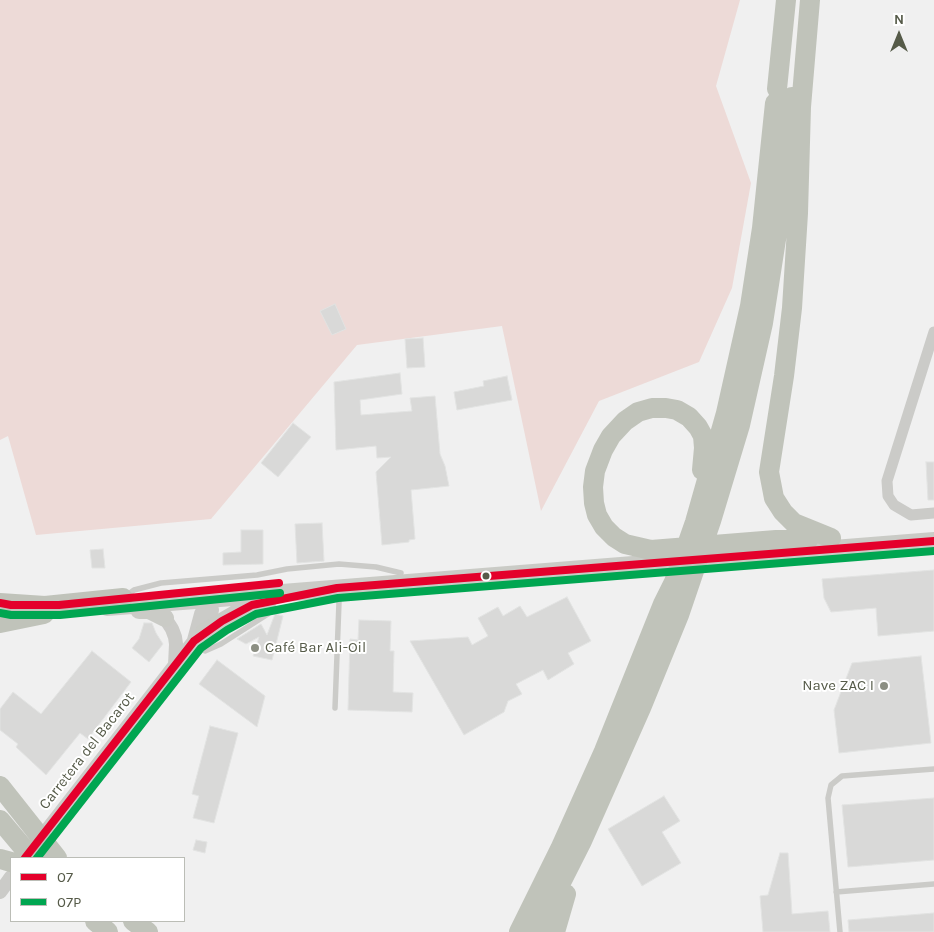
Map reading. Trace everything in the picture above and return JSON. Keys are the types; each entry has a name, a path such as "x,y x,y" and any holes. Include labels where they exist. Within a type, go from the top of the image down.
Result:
{"highway":[{"path":"555,932 567,890 601,819 665,670 671,609 676,583 698,522 740,425 763,323 782,202 786,0"},
{"path":"784,95 802,0"},
{"path":"810,0 801,107 798,213 792,308 768,472 774,498 782,512 794,523 831,538"},
{"path":"698,522 700,477 704,459 702,436 698,427 689,417 678,410 652,408 638,412 625,421 610,436 595,471 594,503 597,514 604,527 614,536 625,544 651,550 776,540 808,540"},
{"path":"0,603 52,605 129,597"},
{"path":"0,623 33,616 94,608"},
{"path":"519,932 560,849 671,609"},
{"path":"536,932 594,814 642,708 671,609"},
{"path":"0,787 56,857"},
{"path":"503,932 520,912 555,843 572,821"},
{"path":"1,822 31,857"},
{"path":"81,922 90,932"},
{"path":"96,922 108,932"},
{"path":"120,922 133,932"},
{"path":"134,922 148,932"}],"main road":[{"path":"129,597 401,573 648,556 934,530"},
{"path":"94,608 934,541"},
{"path":"208,599 215,593 349,582 383,575"},
{"path":"199,637 237,613 252,606 272,600 337,588"},
{"path":"129,597 201,595 208,599"},
{"path":"94,608 109,612 150,610 165,618"}],"street":[{"path":"934,332 888,481 888,496 894,506 911,515 934,514"},
{"name":"Carretera del Bacarot","path":"26,857 175,665 208,627 212,610 208,599"},
{"path":"165,618 199,637"},
{"path":"165,618 172,629 176,644 175,665"},
{"path":"0,892 10,878"}],"lane":[{"path":"129,597 134,590 161,583 257,575 286,569 330,565 376,567 401,573"},
{"path":"335,708 339,602 337,588"},
{"path":"840,932 828,798 831,785 842,776 934,769"},
{"path":"836,892 934,884"}],"shaded area":[{"path":"0,0 740,0 716,86 751,183 732,288 699,362 599,401 541,511 502,326 357,345 211,519 36,535 8,436 0,440"}],"building":[{"path":"335,304 346,329 332,335 320,311"},
{"path":"423,338 425,367 407,368 405,339"},
{"path":"400,373 402,394 360,400 361,415 412,411 410,398 435,396 440,454 445,466 449,486 411,490 415,539 409,540 409,542 382,545 376,472 391,457 377,458 376,446 336,450 334,382"},
{"path":"507,376 512,400 457,410 454,392 484,386 483,381"},
{"path":"293,423 311,437 278,477 261,463"},
{"path":"926,462 934,462 934,500 928,500"},
{"path":"322,523 324,561 297,563 295,524"},
{"path":"241,530 263,530 263,564 223,565 223,553 241,552"},
{"path":"103,549 105,568 92,568 90,550"},
{"path":"934,570 934,631 878,636 876,608 831,612 824,598 822,579"},
{"path":"567,597 591,641 568,653 574,664 548,680 543,670 516,684 522,694 508,701 504,712 464,735 410,641 468,637 472,645 488,636 478,618 498,607 503,616 520,606 527,617"},
{"path":"275,614 283,616 272,660 253,656 259,637 246,644 237,639 261,624 267,635"},
{"path":"359,620 391,621 390,651 394,651 393,692 413,693 412,712 348,710 350,639 358,640"},
{"path":"144,623 152,623 163,644 149,662 132,648 139,639"},
{"path":"92,651 131,682 88,739 80,733 46,775 16,747 18,744 0,730 0,709 13,692 41,714"},
{"name":"Nave ZAC I","path":"921,656 931,743 839,753 834,710 852,663"},
{"path":"217,660 265,696 257,727 199,684"},
{"path":"210,726 238,733 214,823 193,818 199,796 192,794"},
{"path":"664,796 680,821 662,832 681,863 642,886 608,829"},
{"path":"934,798 934,860 848,867 842,805"},
{"path":"196,840 207,842 205,853 193,850"},
{"path":"780,853 788,853 792,914 828,911 830,932 763,932 760,896 768,895"},
{"path":"934,913 934,932 849,932 848,920"}],"transit line":[{"name":"07","path":"26,857 194,641 222,621 252,605 337,588 934,541"},
{"name":"07P","path":"38,857 201,648 227,630 256,614 338,598 934,551"},
{"name":"07","path":"0,603 11,605 59,605 279,583"},
{"name":"07P","path":"0,613 11,615 60,615 280,593"}],"place":[{"name":"Café Bar Ali-Oil","path":"255,648"},
{"name":"Nave ZAC I","path":"884,686"}]}
